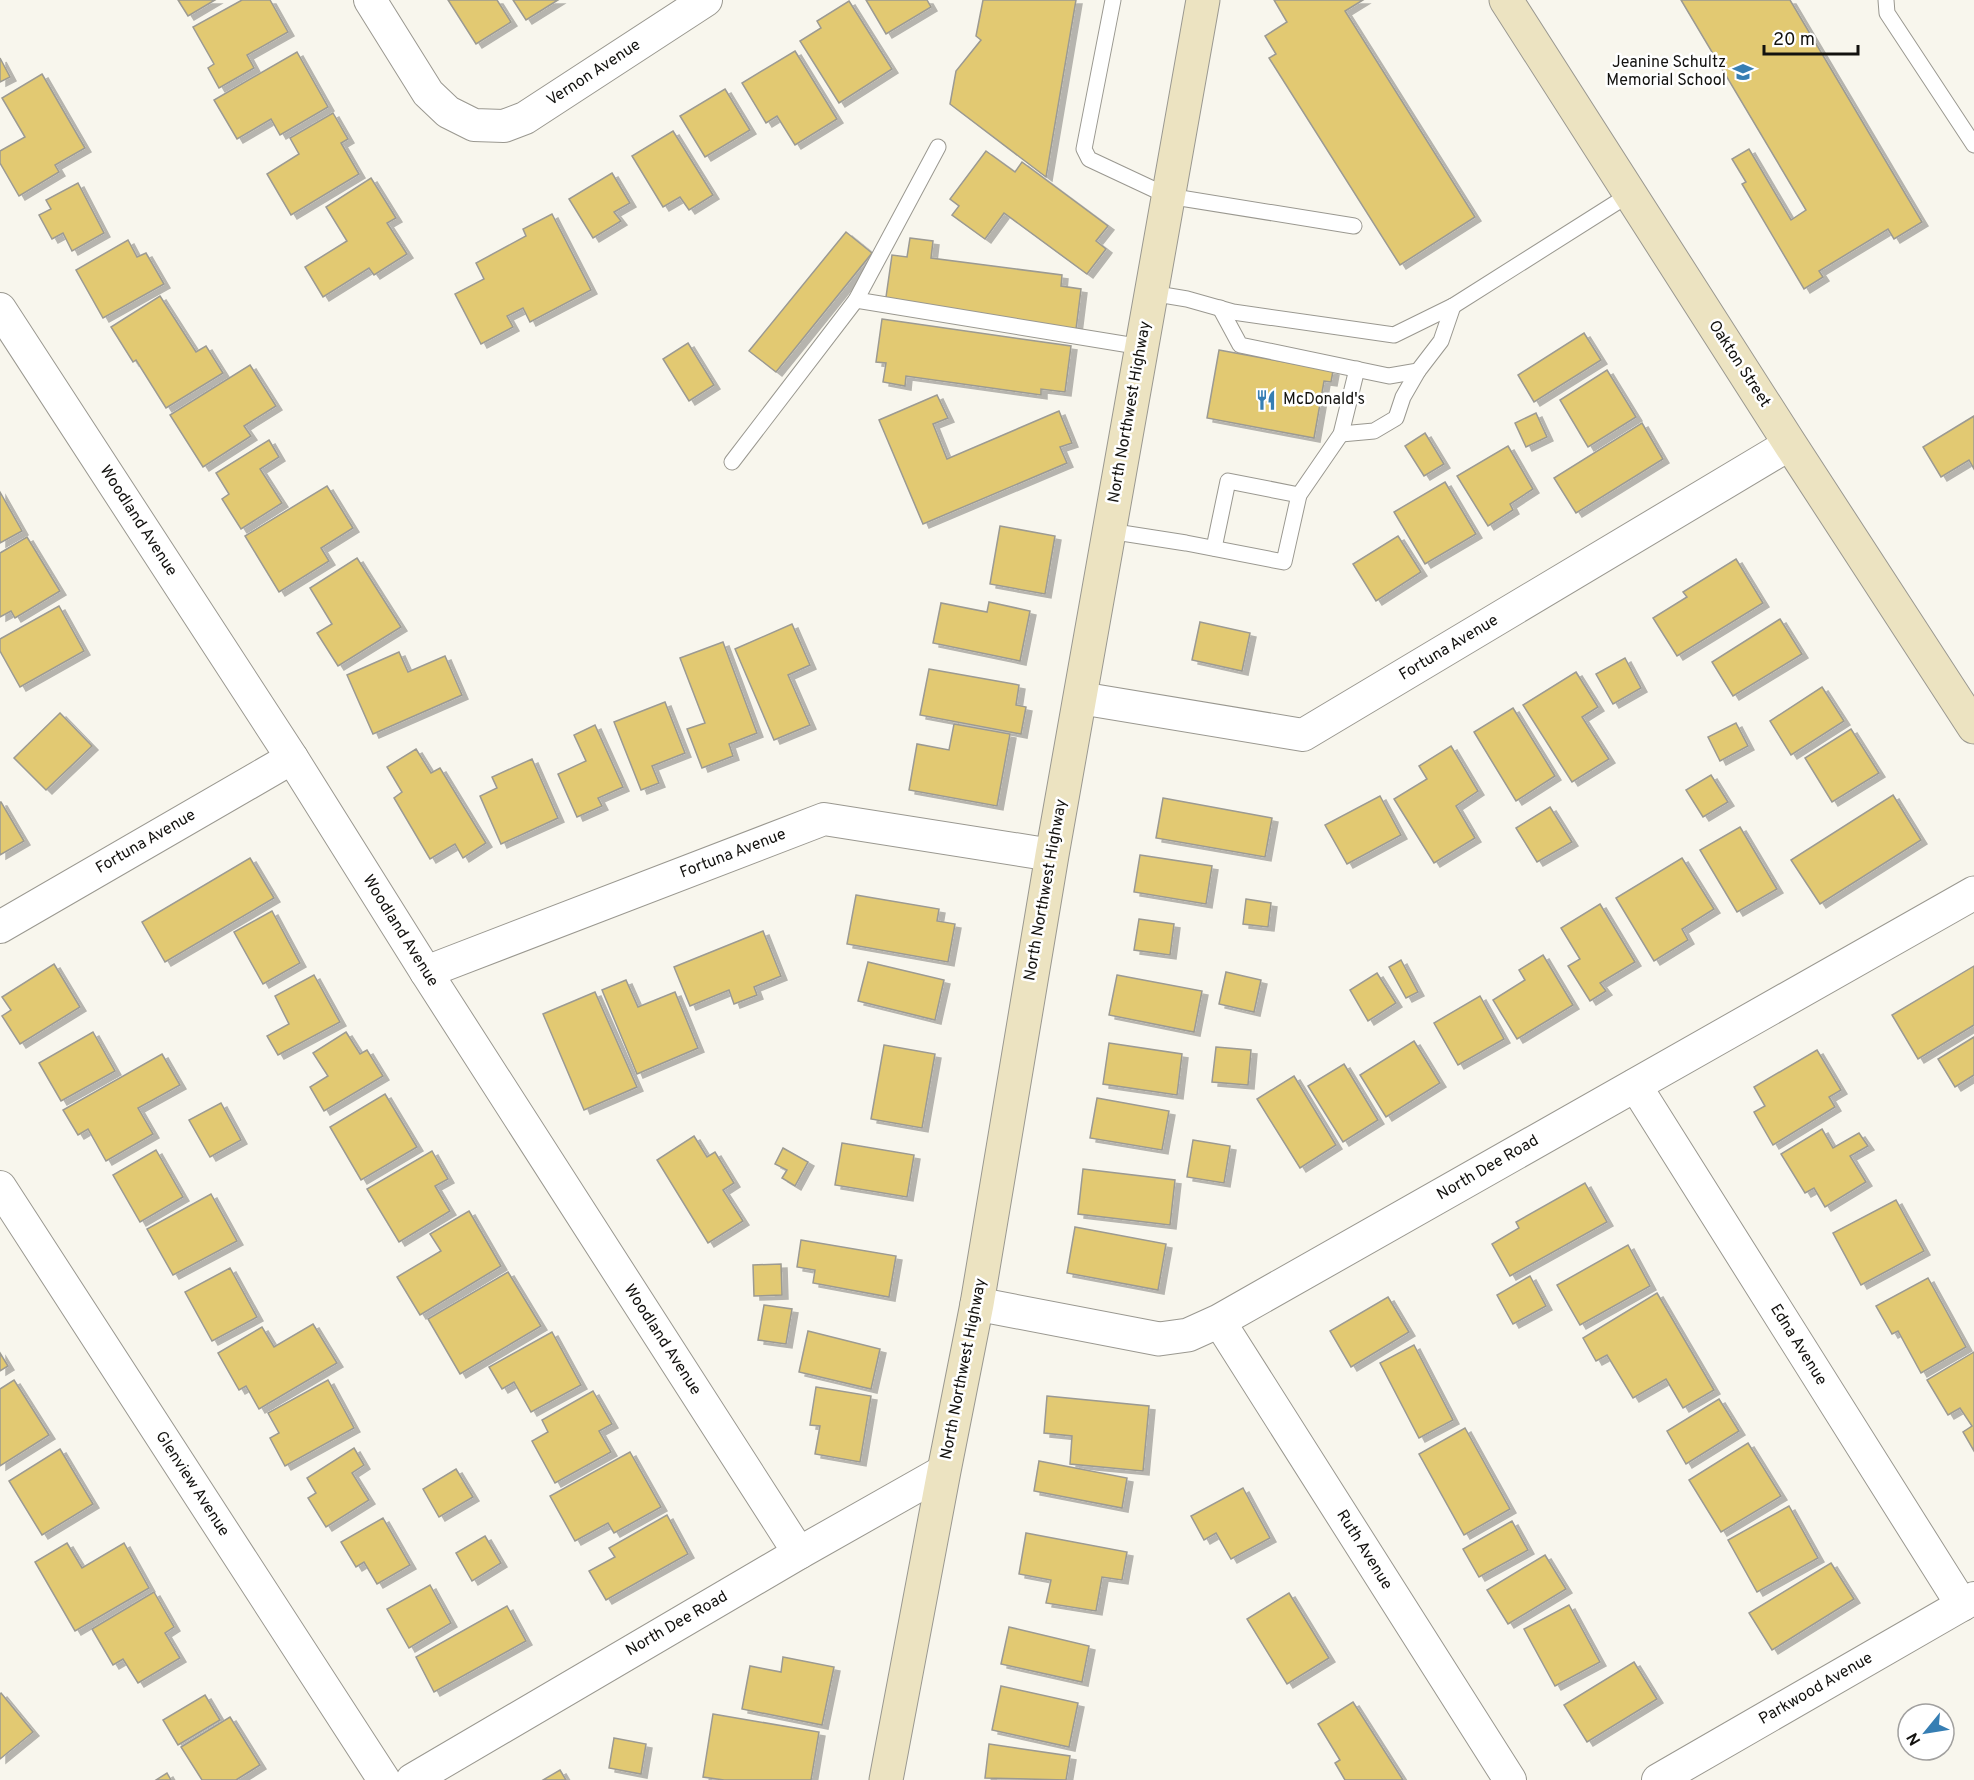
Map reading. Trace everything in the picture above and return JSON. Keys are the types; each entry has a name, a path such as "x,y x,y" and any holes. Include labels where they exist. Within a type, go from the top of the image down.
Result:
{"main road":[{"name":"North Northwest Highway","path":"886,1780 977,1304 1052,855 1203,0"},
{"name":"Oakton Street","path":"1506,0 1974,727"}],"street":[{"name":"Vernon Avenue","path":"370,0 428,93 448,112 474,125 504,126 525,118 706,0"},
{"name":"Woodland Avenue","path":"0,309 292,758 426,972 799,1552"},
{"name":"Fortuna Avenue","path":"1080,698 1303,735 1790,444"},
{"name":"Fortuna Avenue","path":"0,927 292,758"},
{"name":"Fortuna Avenue","path":"426,972 824,819 1052,855"},
{"name":"North Dee Road","path":"977,1304 1159,1339 1188,1335 1219,1321 1974,892"},
{"name":"Edna Avenue","path":"1635,1085 1968,1602"},
{"name":"Glenview Avenue","path":"0,1187 384,1780"},
{"name":"Ruth Avenue","path":"1219,1321 1510,1780"},
{"name":"North Dee Road","path":"412,1780 799,1552 944,1471"},
{"name":"Parkwood Avenue","path":"1658,1780 1968,1602"}],"lane":[{"path":"1113,0 1084,149 1089,159 1168,196 1354,226"},
{"path":"1886,0 1887,13 1974,146"},
{"path":"732,462 856,300 938,147"},
{"path":"1151,293 1187,299 1226,310 1394,334 1453,306 1630,194"},
{"path":"856,300 1142,347"},
{"path":"1341,434 1374,431 1396,418 1403,397 1418,371 1441,341 1453,306"},
{"path":"1226,310 1240,345 1389,376 1418,371"},
{"path":"1109,531 1284,562 1299,495 1341,434 1357,369"},
{"path":"1214,548 1228,480 1299,495"}],"building":[{"path":"178,0 215,0 188,16"},
{"path":"242,0 270,0 288,32 247,55 254,68 219,88 208,68 214,64 193,27"},
{"path":"448,0 497,0 511,22 476,44"},
{"path":"513,0 558,0 526,20"},
{"path":"866,0 927,0 931,7 886,34"},
{"path":"983,0 1076,0 1046,177 950,104 956,71 981,40 976,36"},
{"path":"1274,0 1363,0 1345,11 1475,217 1400,265 1269,58 1276,54 1265,36 1287,22"},
{"path":"1681,0 1790,0 1922,222 1894,239 1888,229 1819,271 1823,277 1804,289 1742,184 1746,182 1732,159 1749,149 1791,220 1806,210"},
{"path":"849,1 892,69 839,103 800,41 821,28 817,21"},
{"path":"795,51 837,119 795,145 777,116 766,123 742,83"},
{"path":"297,52 328,107 280,135 271,119 237,139 214,100"},
{"path":"0,58 10,77 0,82"},
{"path":"42,74 85,148 55,165 59,172 19,196 0,163 0,151 25,137 2,98"},
{"path":"725,89 750,130 705,157 680,116"},
{"path":"333,113 348,139 341,143 359,174 291,215 267,174 299,154 290,138"},
{"path":"673,131 713,195 689,210 680,197 663,207 632,156"},
{"path":"986,151 1015,172 1022,162 1108,226 1096,241 1106,249 1087,274 1004,213 985,239 952,215 959,206 950,199"},
{"path":"612,173 630,203 614,212 621,221 593,238 569,199"},
{"path":"371,178 396,218 387,223 407,254 374,275 369,268 323,297 305,267 347,241 326,207"},
{"path":"78,183 104,233 72,251 63,233 52,239 39,215 51,209 46,200"},
{"path":"552,214 591,290 530,322 523,308 507,316 513,327 481,344 455,294 484,279 476,263 526,236 523,229"},
{"path":"846,232 872,253 776,372 749,351"},
{"path":"910,238 933,241 931,258 1062,275 1061,286 1081,289 1076,329 885,304 892,255 907,257"},
{"path":"128,240 137,257 146,253 164,284 103,318 76,270"},
{"path":"160,296 196,352 206,346 223,373 166,408 136,360 133,362 111,327"},
{"path":"882,319 1071,346 1065,392 1041,389 1041,395 906,376 905,386 883,382 886,363 876,362"},
{"path":"1584,333 1601,360 1534,402 1518,375"},
{"path":"688,343 714,385 689,401 663,359"},
{"name":"McDonald's","path":"1219,350 1333,371 1331,382 1324,381 1314,438 1207,418"},
{"path":"250,365 276,406 244,426 251,436 203,467 170,415"},
{"path":"1607,370 1636,417 1588,447 1560,400"},
{"path":"937,395 948,418 933,424 947,459 1059,411 1072,443 1060,447 1067,463 923,524 879,420"},
{"path":"1536,413 1547,437 1526,447 1515,423"},
{"path":"1974,416 1974,469 1969,460 1941,477 1923,447"},
{"path":"1642,423 1663,459 1576,513 1554,478"},
{"path":"1425,433 1444,464 1424,476 1405,446"},
{"path":"269,440 279,457 260,469 282,503 241,529 222,499 229,494 216,473"},
{"path":"1508,446 1533,489 1510,504 1513,510 1488,526 1457,476"},
{"path":"1445,482 1476,534 1425,564 1394,512"},
{"path":"327,486 353,528 321,548 329,561 279,592 245,536"},
{"path":"0,492 22,531 0,543"},
{"path":"1000,526 1055,536 1045,594 990,584"},
{"path":"1398,536 1421,572 1376,601 1353,564"},
{"path":"27,537 60,591 15,618 11,611 0,617 0,553"},
{"path":"357,558 401,627 338,666 317,633 332,624 310,588"},
{"path":"1736,559 1763,603 1677,656 1653,618 1687,597 1683,592"},
{"path":"989,602 1030,611 1020,661 933,643 941,603 987,612"},
{"path":"59,606 84,651 20,687 0,651 0,639"},
{"path":"1780,619 1802,654 1733,696 1712,662"},
{"path":"1200,622 1250,633 1242,671 1192,660"},
{"path":"792,624 810,665 788,675 810,725 774,740 735,649"},
{"path":"723,642 757,733 729,744 733,756 702,768 687,729 705,723 680,658"},
{"path":"399,652 408,672 445,656 462,695 373,734 347,675"},
{"path":"1625,658 1641,688 1613,704 1596,674"},
{"path":"929,669 1019,685 1016,705 1026,707 1021,734 920,715"},
{"path":"1576,672 1598,707 1582,717 1609,759 1572,782 1523,705"},
{"path":"1822,687 1844,721 1791,755 1770,721"},
{"path":"665,702 685,753 652,766 659,783 641,790 614,722"},
{"path":"1513,708 1555,776 1516,801 1474,732"},
{"path":"60,713 92,746 46,790 14,758"},
{"path":"1736,723 1748,746 1720,761 1708,737"},
{"path":"954,724 1010,734 997,806 909,790 917,744 949,750"},
{"path":"595,725 623,787 598,798 602,806 577,817 558,774 586,761 574,735"},
{"path":"1851,729 1879,773 1832,802 1805,758"},
{"path":"1451,746 1478,791 1456,806 1475,838 1434,863 1394,799 1427,779 1419,766"},
{"path":"416,749 431,773 440,768 486,843 463,858 455,844 430,859 394,798 402,792 387,767"},
{"path":"532,759 558,818 501,844 480,796 497,788 492,777"},
{"path":"1711,775 1728,802 1703,817 1686,790"},
{"path":"1893,795 1921,840 1820,904 1791,860"},
{"path":"1380,796 1401,835 1347,864 1325,825"},
{"path":"1163,798 1272,818 1265,857 1156,838"},
{"path":"0,802 24,841 0,855"},
{"path":"1550,807 1572,842 1537,862 1516,828"},
{"path":"1740,827 1777,889 1737,912 1700,850"},
{"path":"1140,855 1212,866 1206,904 1134,892"},
{"path":"250,858 274,898 165,962 142,922"},
{"path":"1682,858 1714,909 1682,929 1688,940 1654,961 1616,898"},
{"path":"856,895 939,909 937,921 955,924 948,962 847,944"},
{"path":"1246,899 1271,903 1268,927 1243,924"},
{"path":"1600,904 1635,962 1600,983 1606,991 1590,1001 1568,966 1580,959 1561,928"},
{"path":"272,911 300,963 263,984 234,932"},
{"path":"1139,919 1174,924 1170,955 1134,950"},
{"path":"763,931 781,976 754,987 757,995 734,1004 729,990 690,1006 674,967"},
{"path":"1543,955 1573,1005 1517,1039 1493,1000 1525,980 1519,970"},
{"path":"1401,960 1418,992 1406,998 1389,967"},
{"path":"868,962 944,980 935,1020 858,1001"},
{"path":"54,964 80,1007 20,1044 2,1016 11,1010 2,997"},
{"path":"1974,966 1974,1025 1918,1059 1892,1015"},
{"path":"1226,972 1261,980 1254,1012 1219,1004"},
{"path":"1377,973 1396,1003 1368,1021 1350,990"},
{"path":"314,975 340,1022 278,1055 267,1036 289,1024 275,996"},
{"path":"1117,975 1202,991 1194,1032 1109,1015"},
{"path":"626,980 638,1007 675,992 698,1048 637,1074 602,990"},
{"path":"595,992 637,1087 584,1110 543,1014"},
{"path":"1480,996 1504,1039 1458,1065 1434,1023"},
{"path":"93,1032 115,1071 61,1101 39,1063"},
{"path":"346,1032 360,1054 367,1050 383,1076 324,1111 310,1087 328,1076 313,1053"},
{"path":"1974,1037 1974,1075 1955,1087 1938,1059"},
{"path":"1414,1041 1440,1083 1386,1117 1360,1075"},
{"path":"1109,1043 1182,1054 1177,1095 1103,1084"},
{"path":"884,1045 935,1054 922,1128 871,1119"},
{"path":"1216,1047 1251,1050 1248,1085 1212,1082"},
{"path":"1817,1050 1841,1090 1829,1097 1835,1107 1773,1145 1754,1112 1765,1106 1754,1087"},
{"path":"162,1054 180,1085 138,1108 153,1134 106,1161 88,1129 78,1135 63,1110"},
{"path":"1344,1064 1378,1120 1343,1142 1308,1086"},
{"path":"1294,1076 1336,1145 1300,1168 1257,1099"},
{"path":"385,1094 417,1147 361,1180 330,1127"},
{"path":"1097,1098 1169,1111 1162,1150 1090,1138"},
{"path":"221,1103 241,1140 210,1157 189,1120"},
{"path":"1822,1129 1833,1148 1859,1133 1868,1146 1850,1156 1866,1182 1825,1207 1814,1188 1805,1193 1781,1154"},
{"path":"694,1136 707,1157 715,1152 734,1183 723,1190 743,1221 708,1243 657,1160"},
{"path":"1193,1140 1230,1146 1224,1183 1187,1177"},
{"path":"842,1143 914,1155 907,1197 835,1185"},
{"path":"783,1148 808,1162 795,1186 782,1178 787,1170 775,1164"},
{"path":"156,1150 183,1197 140,1222 113,1175"},
{"path":"432,1151 448,1179 435,1186 450,1211 399,1242 367,1189"},
{"path":"1083,1169 1175,1180 1170,1225 1078,1214"},
{"path":"1585,1183 1607,1222 1510,1276 1492,1244 1519,1228 1516,1222"},
{"path":"211,1194 237,1241 173,1275 147,1229"},
{"path":"1896,1200 1924,1251 1861,1285 1833,1233"},
{"path":"469,1211 501,1266 420,1315 397,1277 441,1251 430,1234"},
{"path":"1075,1227 1166,1244 1158,1290 1067,1273"},
{"path":"801,1240 896,1256 889,1297 813,1283 815,1270 797,1267"},
{"path":"1628,1245 1650,1286 1580,1325 1557,1285"},
{"path":"781,1264 782,1295 754,1296 753,1265"},
{"path":"230,1268 257,1317 212,1341 185,1292"},
{"path":"508,1272 541,1326 460,1374 428,1319"},
{"path":"1530,1276 1546,1306 1513,1324 1497,1295"},
{"path":"1928,1278 1966,1347 1921,1373 1898,1331 1892,1334 1876,1306"},
{"path":"1657,1293 1714,1390 1683,1408 1666,1379 1633,1398 1607,1355 1596,1361 1583,1338"},
{"path":"1388,1297 1409,1332 1351,1367 1330,1331"},
{"path":"764,1305 792,1309 786,1344 758,1340"},
{"path":"313,1324 337,1363 259,1409 246,1386 239,1390 218,1353 262,1327 274,1347"},
{"path":"808,1331 880,1349 871,1389 799,1372"},
{"path":"552,1332 581,1385 531,1412 514,1382 502,1389 489,1367"},
{"path":"1414,1345 1453,1420 1419,1438 1380,1363"},
{"path":"1974,1352 1974,1451 1963,1432 1972,1426 1960,1408 1948,1415 1927,1380"},
{"path":"0,1353 8,1366 0,1371"},
{"path":"14,1380 49,1435 0,1466 0,1389"},
{"path":"328,1380 354,1428 285,1466 270,1438 279,1433 268,1413"},
{"path":"816,1387 871,1396 860,1462 815,1454 820,1426 810,1425"},
{"path":"593,1391 612,1424 599,1431 611,1452 555,1483 532,1441 548,1432 542,1420"},
{"path":"1047,1396 1149,1406 1143,1471 1070,1464 1072,1436 1044,1433"},
{"path":"1719,1399 1739,1431 1686,1464 1667,1431"},
{"path":"1465,1428 1510,1509 1464,1535 1419,1454"},
{"path":"1748,1443 1781,1496 1721,1532 1689,1480"},
{"path":"354,1448 364,1465 352,1473 369,1500 326,1527 308,1498 316,1493 307,1478"},
{"path":"60,1449 93,1504 42,1535 9,1481"},
{"path":"630,1452 661,1507 614,1533 608,1523 575,1541 550,1496"},
{"path":"1039,1461 1127,1478 1122,1508 1034,1491"},
{"path":"456,1469 473,1497 439,1517 423,1489"},
{"path":"1243,1488 1270,1538 1231,1559 1216,1533 1204,1540 1191,1516"},
{"path":"1789,1506 1818,1558 1757,1592 1728,1540"},
{"path":"667,1515 688,1554 606,1600 589,1571 615,1557 609,1548"},
{"path":"383,1518 410,1565 377,1584 364,1562 356,1567 341,1542"},
{"path":"1512,1521 1528,1550 1479,1577 1463,1549"},
{"path":"1026,1533 1127,1552 1122,1580 1102,1577 1096,1611 1046,1603 1051,1580 1019,1574"},
{"path":"485,1536 501,1563 472,1581 456,1553"},
{"path":"67,1543 82,1568 124,1543 149,1588 75,1631 35,1562"},
{"path":"1545,1555 1566,1589 1508,1624 1487,1590"},
{"path":"1831,1563 1854,1599 1772,1650 1749,1613"},
{"path":"430,1585 451,1623 409,1648 387,1609"},
{"path":"154,1592 174,1627 165,1633 180,1658 138,1683 123,1659 113,1665 92,1629"},
{"path":"1289,1593 1329,1658 1287,1684 1247,1619"},
{"path":"1569,1605 1600,1662 1555,1686 1524,1629"},
{"path":"507,1606 526,1641 434,1692 416,1657"},
{"path":"1009,1627 1089,1646 1082,1682 1001,1664"},
{"path":"783,1657 834,1667 822,1725 742,1709 750,1666 781,1672"},
{"path":"1634,1662 1657,1699 1587,1742 1564,1705"},
{"path":"1001,1686 1078,1703 1069,1747 992,1730"},
{"path":"0,1694 33,1732 0,1759"},
{"path":"205,1695 220,1720 178,1745 163,1720"},
{"path":"1353,1702 1403,1780 1345,1780 1335,1763 1340,1760 1318,1724"},
{"path":"713,1714 819,1732 811,1780 724,1780 703,1777"},
{"path":"230,1717 260,1765 236,1780 202,1780 181,1747"},
{"path":"614,1738 646,1744 641,1774 609,1768"},
{"path":"989,1744 1070,1756 1066,1780 985,1778"},
{"path":"560,1770 566,1780 543,1780"},
{"path":"167,1773 171,1780 156,1780"}],"place":[{"name":"Jeanine Schultz Memorial School","path":"1743,72"},
{"name":"McDonald's","path":"1266,400"}]}
